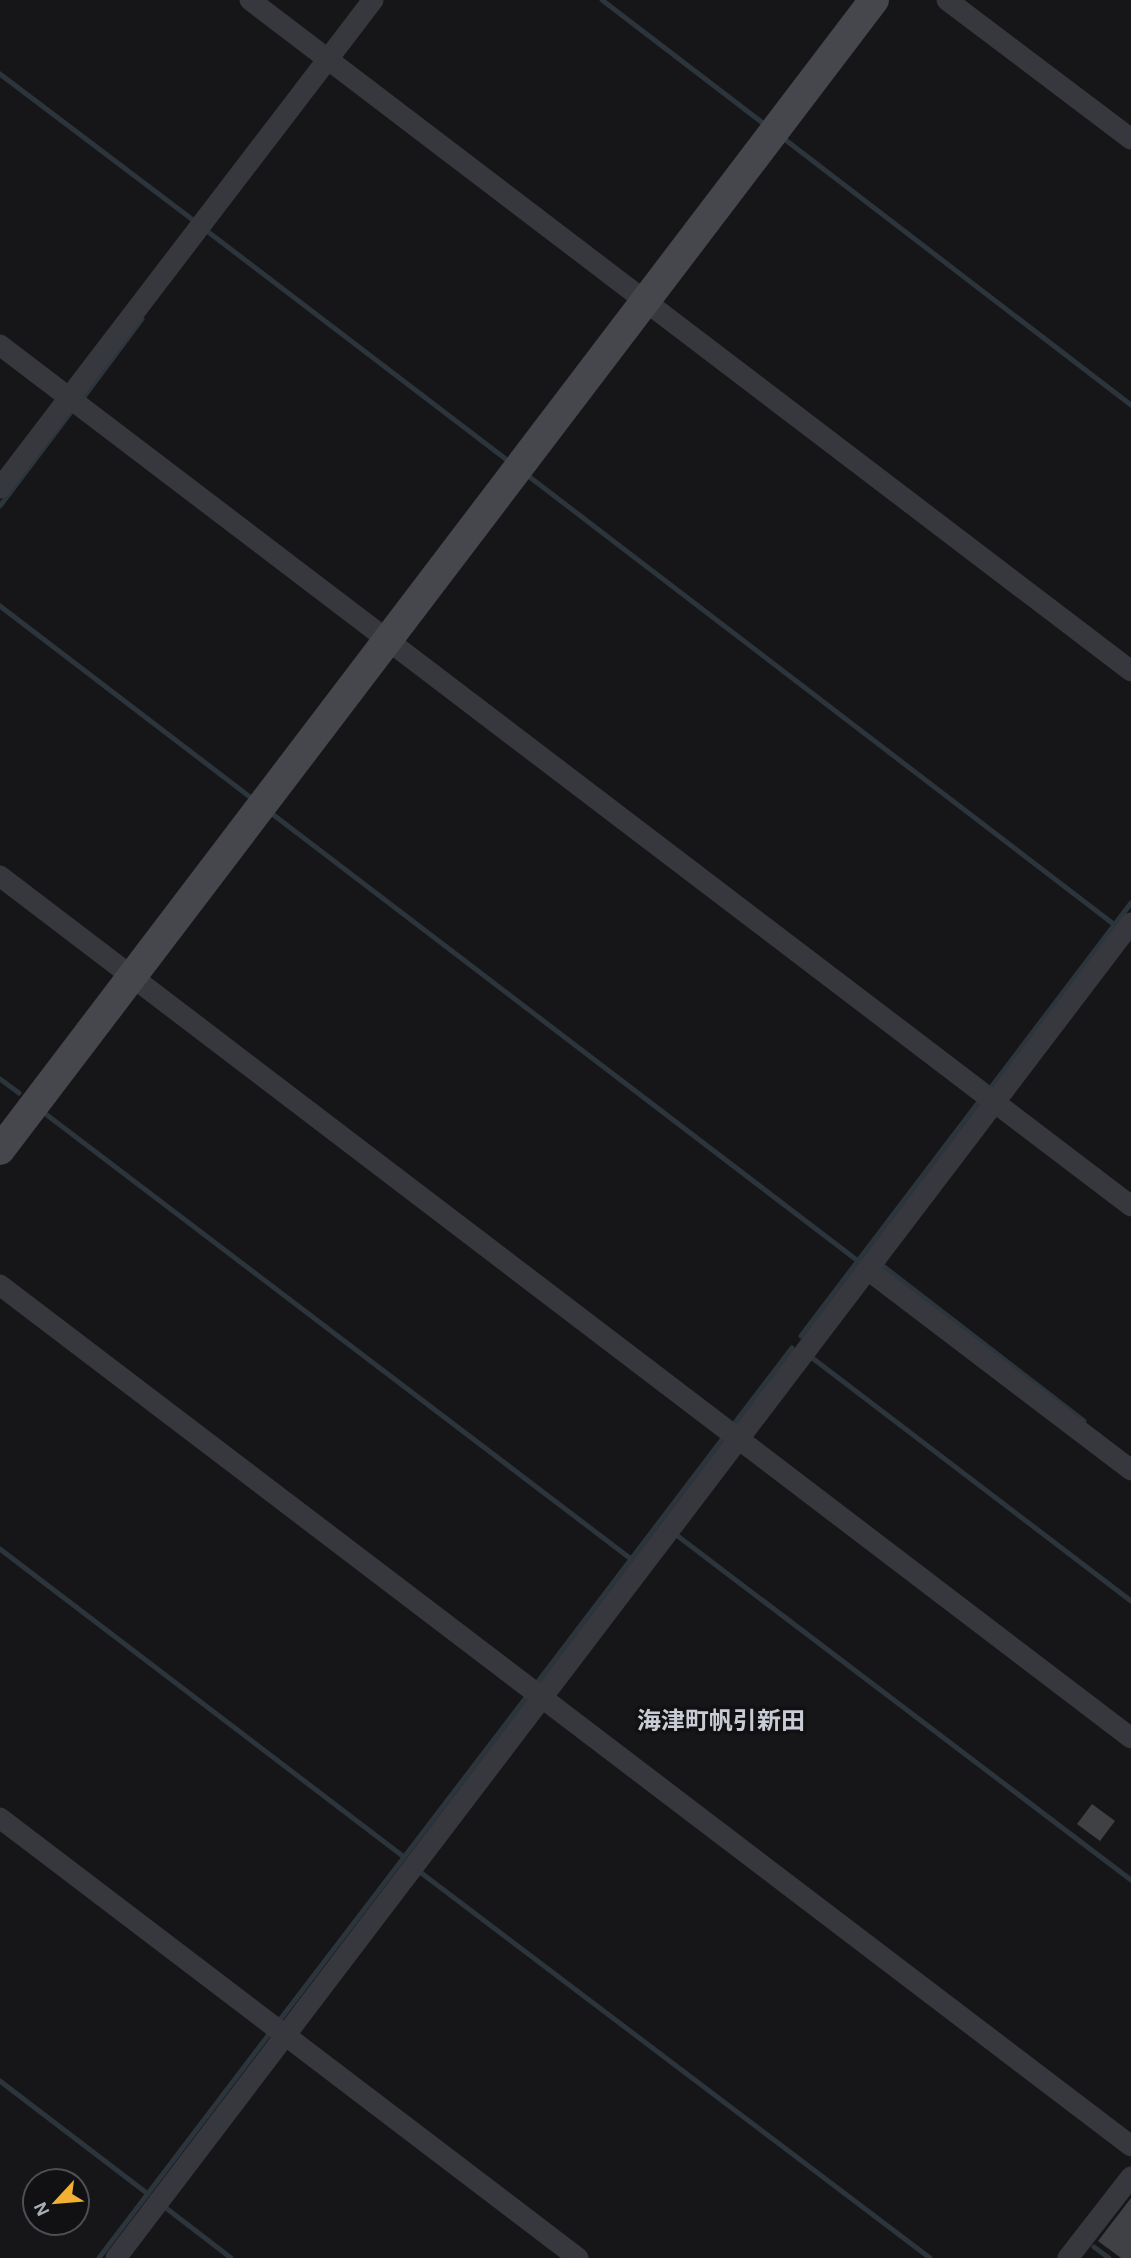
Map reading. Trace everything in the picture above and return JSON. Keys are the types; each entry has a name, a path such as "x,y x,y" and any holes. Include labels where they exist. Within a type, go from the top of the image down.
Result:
{"street":[{"path":"250,0 1131,671"},
{"path":"0,488 373,0"},
{"path":"0,1150 874,0"},
{"path":"947,0 1131,139"},
{"path":"0,345 1131,1206"},
{"path":"0,876 1131,1738"},
{"path":"116,2258 1131,923"},
{"path":"868,1270 1131,1470"},
{"path":"0,1285 1131,2146"},
{"path":"0,1818 578,2258"},
{"path":"1068,2258 1131,2177"}],"building":[{"path":"1092,1804 1115,1821 1100,1841 1077,1824"},
{"path":"1131,2198 1131,2258 1121,2258 1098,2241"}],"waterway":[{"path":"602,0 764,124"},
{"path":"0,74 193,220"},
{"path":"783,138 1131,405"},
{"path":"203,228 507,460"},
{"path":"83,398 142,319"},
{"path":"0,506 74,408"},
{"path":"527,475 1120,929"},
{"path":"0,606 250,797"},
{"path":"271,813 858,1261"},
{"path":"992,1086 1131,903"},
{"path":"0,1079 19,1093"},
{"path":"801,1336 981,1099"},
{"path":"43,1112 631,1559"},
{"path":"883,1266 1084,1421"},
{"path":"734,1424 792,1348"},
{"path":"811,1357 1131,1601"},
{"path":"537,1683 724,1437"},
{"path":"675,1534 1131,1880"},
{"path":"0,1549 404,1857"},
{"path":"279,2021 528,1695"},
{"path":"420,1872 930,2258"},
{"path":"99,2258 270,2033"},
{"path":"0,2081 148,2194"},
{"path":"166,2208 231,2258"},
{"path":"1094,2247 1109,2258"}],"district":[{"name":"海津町帆引新田","path":"721,1722"}]}
